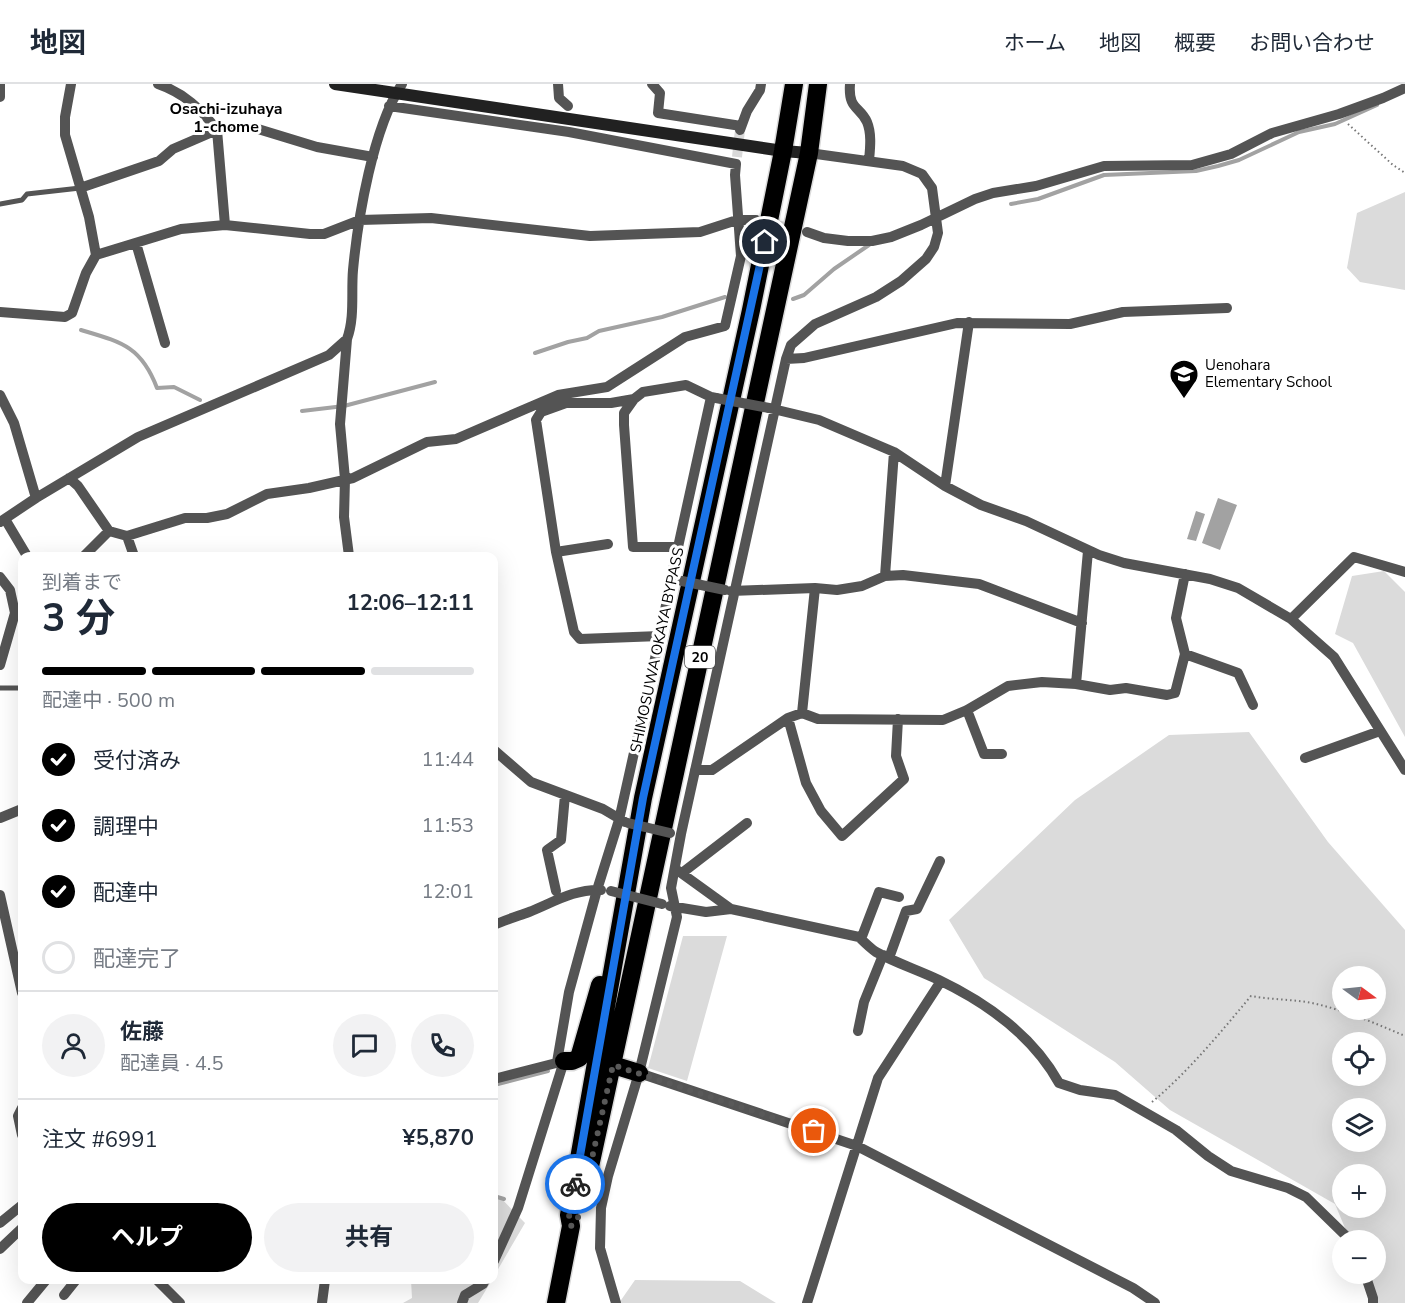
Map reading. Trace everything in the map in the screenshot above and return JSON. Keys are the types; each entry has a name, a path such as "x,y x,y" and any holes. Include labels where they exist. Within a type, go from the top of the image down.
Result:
{"highway":[{"name":"SHIMOSUWA OKAYA BYPASS","path":"556,1303 571,1226 569,1215 611,970 643,798 751,310 783,152 794,84"},
{"name":"SHIMOSUWA OKAYA BYPASS","path":"571,1226 579,1216 613,1065 809,153 819,84"},
{"path":"561,1062 579,1058 598,988 611,970"},
{"path":"613,1065 639,1073"}],"street":[{"path":"0,84 0,97"},
{"path":"0,312 65,316 72,313 86,273 96,255 89,218 65,135 65,117 71,84"},
{"path":"158,84 180,93 202,110 217,130 225,225"},
{"path":"335,84 399,89 783,152 809,153 903,166 922,174 932,188 938,232 934,247 926,259 901,281 876,297 815,324 791,345 772,408 730,591 695,770 675,834 678,871 671,888 677,917 639,1073 608,1176 601,1208 600,1248 616,1303"},
{"path":"558,84 559,98 568,106"},
{"path":"652,84 660,93 658,113 740,128 761,84"},
{"path":"850,84 852,105 867,122 871,142 869,161"},
{"path":"807,232 824,238 872,241 891,237 993,193 1036,186 1104,166 1192,165 1231,154 1272,133 1339,114 1405,88"},
{"path":"348,552 344,517 345,479 340,424 347,339 350,329 353,269 373,157 389,106 399,89"},
{"path":"69,478 78,486 109,531 118,535 127,536 185,518 207,518 227,514 267,494 353,478 427,442 456,439 562,399 607,387 685,337 725,326 741,256 741,238 737,220 736,160 569,130 389,106"},
{"path":"80,188 159,161 173,148 217,130 258,129 317,147 373,157"},
{"path":"96,255 181,229 225,225 324,234 360,220 431,218 590,236 700,232 737,220 756,220"},
{"path":"136,243 165,343"},
{"path":"786,359 804,358 957,323 1070,324 1124,312 1227,308"},
{"path":"945,486 969,322"},
{"path":"24,552 2,520 138,437 329,355 347,339"},
{"path":"678,547 633,547 624,413 634,399 643,392 686,385 713,398 772,408 819,420 894,452 945,486 981,505 1026,521 1088,550 1124,563 1210,579 1238,588 1291,619 1334,657 1405,770"},
{"path":"0,395 14,423 36,498"},
{"path":"498,1252 518,1208 561,1062 569,992 597,890 623,822 670,579 713,398"},
{"path":"634,399 611,403 562,399 541,412 536,420 556,552 574,632 580,639 660,636"},
{"path":"885,576 894,452"},
{"path":"88,552 109,531"},
{"path":"127,536 133,552"},
{"path":"556,552 608,544"},
{"path":"1076,684 1088,550"},
{"path":"1291,619 1354,556 1405,572"},
{"path":"695,770 712,770 788,718 802,713 818,718 943,720 967,711 1008,686 1042,682 1076,684 1110,690 1126,688 1167,695 1174,693 1185,654 1176,618 1185,574"},
{"path":"670,579 730,591 815,588 837,590 862,586 885,576 903,575 979,584 1082,623"},
{"path":"0,577 10,590 18,609"},
{"path":"802,713 815,588"},
{"path":"0,665 18,614"},
{"path":"1185,654 1238,673 1253,705"},
{"path":"967,711 984,754 1002,754"},
{"path":"788,718 806,783 821,811 842,836 904,779 896,756 898,719"},
{"path":"1305,758 1380,731"},
{"path":"498,753 531,782 603,809 623,822 675,834"},
{"path":"556,891 547,850 561,840 565,795"},
{"path":"0,818 18,811"},
{"path":"678,871 747,823"},
{"path":"858,1031 864,1002 906,911 917,909 940,861"},
{"path":"678,871 731,909"},
{"path":"498,923 581,887 706,912 731,909 859,937 874,951 979,1001 1016,1028 1048,1064 1059,1083 1080,1090 1115,1095 1176,1130 1231,1171 1288,1188 1306,1197 1340,1230"},
{"path":"861,939 879,892 900,897"},
{"path":"0,896 18,975"},
{"path":"807,1303 878,1078 941,981"},
{"path":"498,1078 561,1062"},
{"path":"639,1073 857,1146 1133,1288 1155,1303"},
{"path":"0,1223 18,1208"},
{"path":"0,1249 18,1232"},
{"path":"27,1303 43,1284"},
{"path":"64,1295 73,1284"},
{"path":"161,1284 180,1303"},
{"path":"322,1303 324,1284"},
{"path":"462,1303 465,1295 483,1284"},
{"path":"1368,1284 1373,1303"}],"lane":[{"path":"0,204 21,200 27,194 80,188"},
{"path":"0,688 18,688"}],"path":[{"path":"1339,114 1393,165 1405,172"},
{"path":"1142,1110 1168,1088 1215,1040 1251,996 1310,1003 1367,1019 1405,1036"}],"shaded area":[{"path":"1405,192 1405,290 1360,282 1347,268 1357,213"},
{"path":"1218,498 1237,505 1220,550 1202,543"},
{"path":"1196,511 1205,514 1196,541 1187,539"},
{"path":"1384,571 1405,592 1405,737 1353,643 1335,634 1352,576"},
{"path":"1249,732 1328,842 1405,930 1405,1303 1375,1303 1367,1284 1386,1284 1386,1230 1346,1230 1341,1218 1386,1218 1386,1164 1332,1164 1332,1202 1170,1110 1115,1062 984,978 949,920 1075,800 1169,735"},
{"path":"683,936 727,936 687,1081 648,1068"},
{"path":"498,1195 525,1223 498,1269"},
{"path":"635,1280 740,1281 776,1303 619,1303"},
{"path":"411,1284 490,1284 478,1303 403,1303 412,1298"}],"waterway":[{"path":"1011,204 1038,199 1104,175 1196,171 1218,166 1239,160 1299,132 1335,124 1377,105"},
{"path":"793,299 804,295 834,269 869,245"},
{"path":"535,353 587,338 599,331 662,317 725,297"},
{"path":"81,330 108,338 136,354 151,374 157,388 174,387 200,400"},
{"path":"302,411 344,406 435,382"},
{"path":"498,1084 548,1071"},
{"path":"498,1197 504,1199"}],"tunnel":[{"path":"737,157 740,130"},
{"path":"763,222 798,230"}],"way so far":[{"path":"575,1184 569,1215 571,1226 579,1216 613,1065 814,1131"}],"place":[{"name":"Uenohara Elementary School","path":"1184,400"}],"district":[{"name":"Osachi-izuhaya 1-chome","path":"226,118"}],"route":[{"path":"575,1184 643,798 765,242"}]}
